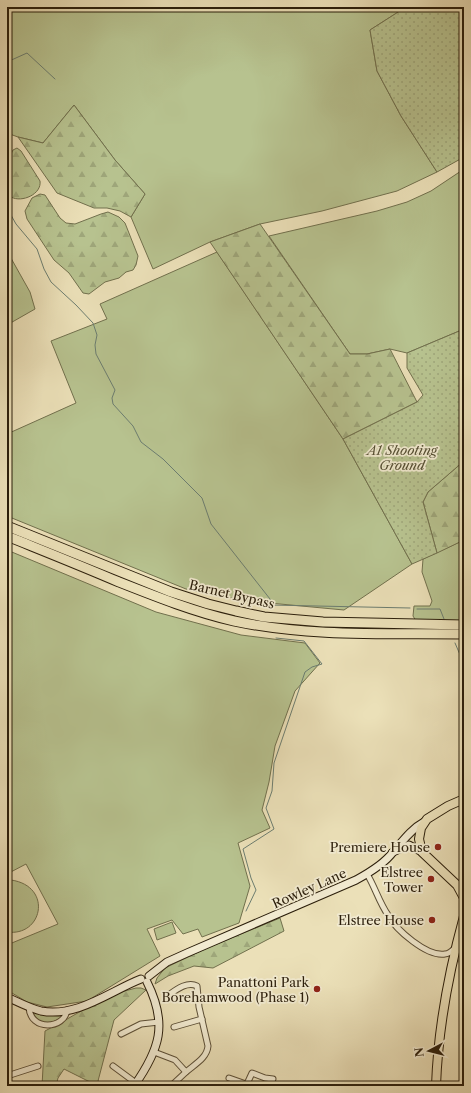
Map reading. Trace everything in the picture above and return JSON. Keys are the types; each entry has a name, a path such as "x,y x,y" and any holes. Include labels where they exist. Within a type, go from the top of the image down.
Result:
{"highway":[{"name":"Barnet Bypass","path":"7,526 171,592 236,611 316,622 464,625"},
{"name":"Barnet Bypass","path":"7,536 168,601 206,614 233,621 263,626 322,632 464,634"}],"main road":[{"name":"Rowley Lane","path":"424,822 434,814 464,799"},
{"path":"424,822 420,828 419,836 422,852 461,885 464,898"},
{"path":"436,1086 441,1027 464,916"}],"street":[{"name":"Rowley Lane","path":"7,997 29,1007 51,1012 84,1006 146,979 167,962 286,911 367,874 393,852 404,838 424,822"},
{"path":"393,852 409,845 422,852"},
{"path":"367,874 388,916 401,932 435,953 442,955 456,950"},
{"path":"113,1066 135,1085 147,1067 154,1052 158,1039 159,1022 156,1002 146,979"},
{"path":"170,994 179,988 195,984 197,986 208,1046 204,1057 171,1086"},
{"path":"29,1007 31,1017 38,1023 46,1026 54,1024 67,1016 67,1010"},
{"path":"174,1027 202,1019"},
{"path":"121,1034 140,1024 159,1022"},
{"path":"154,1052 175,1060 186,1072"},
{"path":"7,1076 38,1066"},
{"path":"229,1078 246,1085 252,1073 264,1078 273,1079"}],"green space":[{"path":"7,7 406,7 370,30 377,71 401,116 437,172 397,191 322,211 260,224 210,242 153,269 131,217 145,194 115,160 74,105 43,143 7,133"},
{"path":"406,7 464,7 464,157 437,172 401,116 377,71 370,30"},
{"path":"74,105 115,160 145,194 131,217 120,211 107,208 94,208 57,193 18,137 43,143"},
{"path":"17,148 21,151 40,181 40,186 35,193 26,198 20,199 11,197 6,179 10,155 13,150"},
{"path":"464,169 464,329 407,353 390,349 367,354 350,354 269,236 377,211 407,202 431,191"},
{"path":"40,194 45,195 60,218 66,223 75,224 108,212 119,217 125,223 138,256 133,270 126,272 119,278 105,282 89,294 83,293 69,273 54,260 27,219 25,211 32,198"},
{"path":"260,224 350,354 367,354 390,349 417,402 343,439 210,242"},
{"path":"7,251 30,292 35,309 7,325"},
{"path":"217,252 343,439 412,564 344,610 248,601 186,589 7,516 7,434 76,403 51,341 107,319 100,304"},
{"name":"A1 Shooting Ground","path":"464,329 464,461 428,492 423,502 437,553 412,564 343,439 417,402 423,395 407,368 407,353"},
{"path":"464,461 464,540 437,553 423,502 428,492"},
{"path":"464,540 464,622 416,621 413,616 414,606 430,606 432,601 422,572 423,559"},
{"path":"7,550 156,612 241,635 305,643 320,663 295,691 275,746 269,782 262,810 270,828 238,843 250,886 239,923 202,937 198,929 183,934 172,920 147,929 160,956 87,1001 47,1007 27,1002 7,990 7,945 58,924 26,864 7,874"},
{"path":"11,880 24,884 33,891 38,900 38,910 35,919 29,927 19,931 7,932 7,881"},
{"path":"280,918 284,931 213,968 194,966 168,976 155,984 157,978 165,968 207,948"},
{"path":"172,922 176,933 157,940 154,929"},
{"path":"136,988 146,990 114,1020 98,1081 107,1086 98,1086 64,1069 58,1078 56,1086 42,1086 45,1031 89,1006 124,991"},
{"path":"32,1012 63,1013 63,1017 46,1024 39,1021"}],"waterway":[{"path":"7,62 27,53 55,79"},
{"path":"7,208 16,224 37,249 44,269 51,282 93,323 97,335 95,345 96,354 115,390 112,398 113,404 133,426 141,442 163,459 202,498 211,524 270,599 270,605 410,608"},
{"path":"417,609 440,609 444,619"},
{"path":"246,911 256,890 243,849 274,829 266,808 272,791 274,763 305,672 312,667 322,664 304,641 276,638"},
{"path":"455,643 464,664"}],"place":[{"name":"Premiere House","path":"438,847"},
{"name":"Elstree Tower","path":"431,879"},
{"name":"Elstree House","path":"432,920"},
{"name":"Panattoni Park Borehamwood (Phase 1)","path":"317,989"}]}
